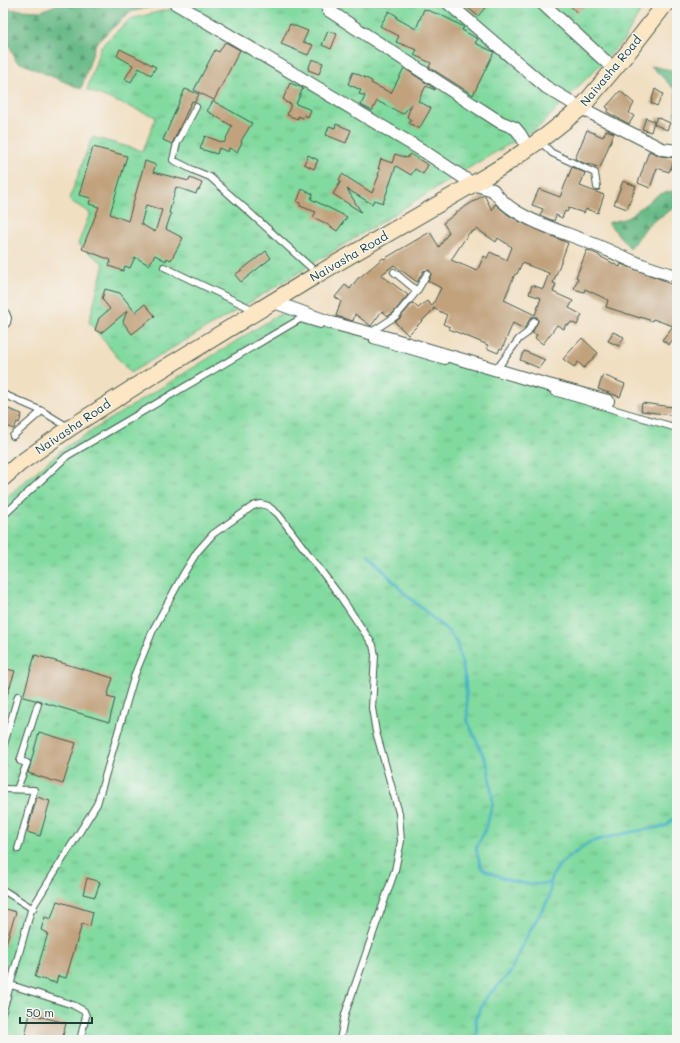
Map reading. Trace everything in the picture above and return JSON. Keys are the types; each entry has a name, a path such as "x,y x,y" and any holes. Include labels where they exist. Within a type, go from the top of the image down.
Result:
{"main road":[{"name":"Naivasha Road","path":"3,478 19,464 70,428 150,377 318,274 473,184 534,144 581,108 629,51 666,3"}],"street":[{"path":"175,3 425,152 473,184 493,190 498,198 513,209 542,225 589,242 642,265 677,276"},
{"path":"448,3 546,87 581,108 662,149 677,151"},
{"path":"542,3 614,68"},
{"path":"328,10 500,122 515,128 520,134 534,144"},
{"path":"274,302 332,323 608,401"}],"lane":[{"path":"196,107 177,143 173,160 210,177 318,274"},
{"path":"534,144 595,173 597,187"},
{"path":"164,267 257,312"},
{"path":"394,272 417,291"},
{"path":"370,333 396,316 417,291 427,274"},
{"path":"3,311 6,312 8,318 7,324 3,327"},
{"path":"3,516 67,456 300,319 677,428"},
{"path":"496,370 519,339 527,332 534,321"},
{"path":"3,394 42,411 70,428"},
{"path":"13,436 42,411"},
{"path":"3,1011 32,909 97,804 135,674 153,630 197,552 213,534 253,506 261,504 268,506 278,514 340,596 373,645 375,655 372,708 376,732 399,813 401,841 395,870 345,1014 340,1040"},
{"path":"3,748 18,696"},
{"path":"18,790 27,763 20,761 38,704"},
{"path":"3,789 34,790 18,848"},
{"path":"3,890 32,909"},
{"path":"10,985 73,1005 84,1011 86,1016 80,1040"}],"green space":[{"path":"61,3 167,3 130,12 96,43 81,89 16,61 3,30 3,9 41,11"},
{"path":"195,3 645,3 624,40 539,127 477,163 249,303 130,373 89,322 104,264 78,244 90,213 69,200 92,137 143,151 156,117 87,90 101,46 130,19"},
{"path":"651,66 677,71 677,117 675,117 676,91"},
{"path":"677,190 677,206 649,224 630,248 608,223 627,218 659,194"},
{"path":"283,312 677,425 677,1040 3,1040 3,500 64,448"}],"building":[{"path":"462,3 489,3 478,16"},
{"path":"568,3 587,3 577,13"},
{"path":"424,9 443,16 464,27 462,30 478,39 475,43 494,52 473,95 429,67 431,63 414,55 417,50 396,42 399,36 380,26 389,11 397,16 396,18 416,29"},
{"path":"290,24 308,31 303,42 313,45 308,55 281,44"},
{"path":"328,31 337,34 331,49 322,45"},
{"path":"225,42 240,50 214,100 194,90 215,50 219,52"},
{"path":"120,49 156,67 151,75 139,68 131,82 125,79 133,65 117,56"},
{"path":"312,59 323,63 319,74 308,70"},
{"path":"404,68 435,89 426,86 418,101 431,108 419,129 409,123 411,120 407,117 412,103 403,114 377,101 372,111 361,105 365,96 359,94 361,90 348,84 353,72 372,81 371,83 391,93"},
{"path":"290,83 303,88 296,104 311,110 308,117 304,115 303,118 298,116 298,119 287,115 291,104 285,102 283,99"},
{"path":"185,89 199,94 195,102 192,101 172,144 163,140"},
{"path":"655,89 663,94 657,106 651,103"},
{"path":"620,91 634,103 629,113 634,116 629,124 607,112 609,109 606,107"},
{"path":"213,101 252,123 241,141 242,142 237,152 229,148 228,152 219,148 217,154 200,149 205,136 224,143 232,126 207,111"},
{"path":"657,117 670,123 667,130 654,124"},
{"path":"646,118 654,121 651,132 642,129"},
{"path":"336,124 351,130 346,143 326,135 329,126 335,128"},
{"path":"587,130 603,137 606,130 614,133 600,168 589,164 588,165 575,159"},
{"path":"93,147 127,156 110,214 128,221 145,161 156,165 153,172 189,181 190,178 202,183 196,194 176,187 169,213 171,214 166,229 183,238 171,260 167,258 166,261 155,255 149,265 135,257 130,268 125,266 123,271 109,266 111,260 82,249 99,207 89,204 91,198 79,195","holes":["146,205 162,210 155,232 141,224"]},
{"path":"649,151 661,156 675,158 669,172 657,168 650,188 638,183"},
{"path":"395,154 407,158 410,154 428,165 423,174 415,169 411,175 396,166 383,203 374,200 372,204 347,189 361,212 333,194 341,181 339,180 342,174 372,193 379,175 380,169 378,169 381,159 392,163"},
{"path":"308,155 318,160 314,169 304,164"},
{"path":"572,167 585,173 580,186 604,195 598,213 586,209 584,213 569,208 567,212 565,211 562,218 556,215 554,221 540,215 543,209 532,205 539,189 560,197"},
{"path":"623,181 636,186 627,209 614,204"},
{"path":"302,189 313,194 311,199 347,217 337,231 313,217 316,212 300,206 300,203 297,202"},
{"path":"484,195 492,210 495,204 520,222 568,243 553,283 556,284 553,292 573,301 569,308 582,315 577,325 571,322 569,325 566,324 564,329 557,325 543,344 535,338 537,335 532,333 538,321 537,317 531,317 524,329 513,323 502,349 500,348 498,353 486,348 488,345 449,329 450,327 443,324 447,315 433,308 434,309 408,335 395,322 413,303 418,308 427,301 432,306 441,288 428,281 431,274 429,270 423,271 417,282 394,265 381,275 408,295 393,313 388,316 382,311 371,326 355,314 353,321 336,316 341,301 335,297 345,285 350,289 358,278 383,258 384,259 430,232 439,247 449,232 443,223 455,213","holes":["477,229 496,242 498,238 512,247 507,260 490,252 487,258 484,256 477,271 451,260 468,234","522,263 549,273 543,289 532,285 529,294 541,298 535,315 504,300 515,274 517,274"]},
{"path":"587,250 620,267 621,264 677,286 677,332 669,345 662,340 673,326 653,319 652,321 640,318 606,307 608,300 585,289 584,292 574,289 578,278 576,277"},
{"path":"266,251 271,258 241,282 235,275"},
{"path":"105,289 120,293 135,312 145,304 155,316 132,334 123,322 127,311 101,333 95,330 99,318 110,309 102,299"},
{"path":"613,332 624,337 619,346 608,341"},
{"path":"582,338 598,353 584,368 578,362 574,367 563,359"},
{"path":"524,351 545,360 539,368 520,360"},
{"path":"603,375 625,384 620,397 598,389"},
{"path":"642,403 673,407 672,415 641,411"},
{"path":"3,407 22,414 19,423 17,422 14,429 6,426 7,423 3,422"},
{"path":"35,655 113,678 107,697 115,699 109,722 39,700 23,697"},
{"path":"3,668 15,671 5,702 3,702"},
{"path":"39,732 76,743 63,784 28,773"},
{"path":"37,797 50,801 40,836 27,832"},
{"path":"87,878 100,882 95,897 83,894"},
{"path":"57,901 93,912 90,926 82,924 66,978 58,976 56,983 35,977 48,933 41,930 45,917 51,919"},
{"path":"3,908 16,912 5,946 3,945"},
{"path":"30,1014 66,1023 62,1040 24,1040"}],"waterway":[{"path":"369,555 403,592 450,633 457,644 465,677 468,722 488,766 493,803 486,827 476,849 481,868 515,882 532,884 551,883"},
{"path":"477,1040 476,1018 485,999 510,973 526,938 549,898 552,876 561,863 590,842 621,834 666,826 677,815"}]}
